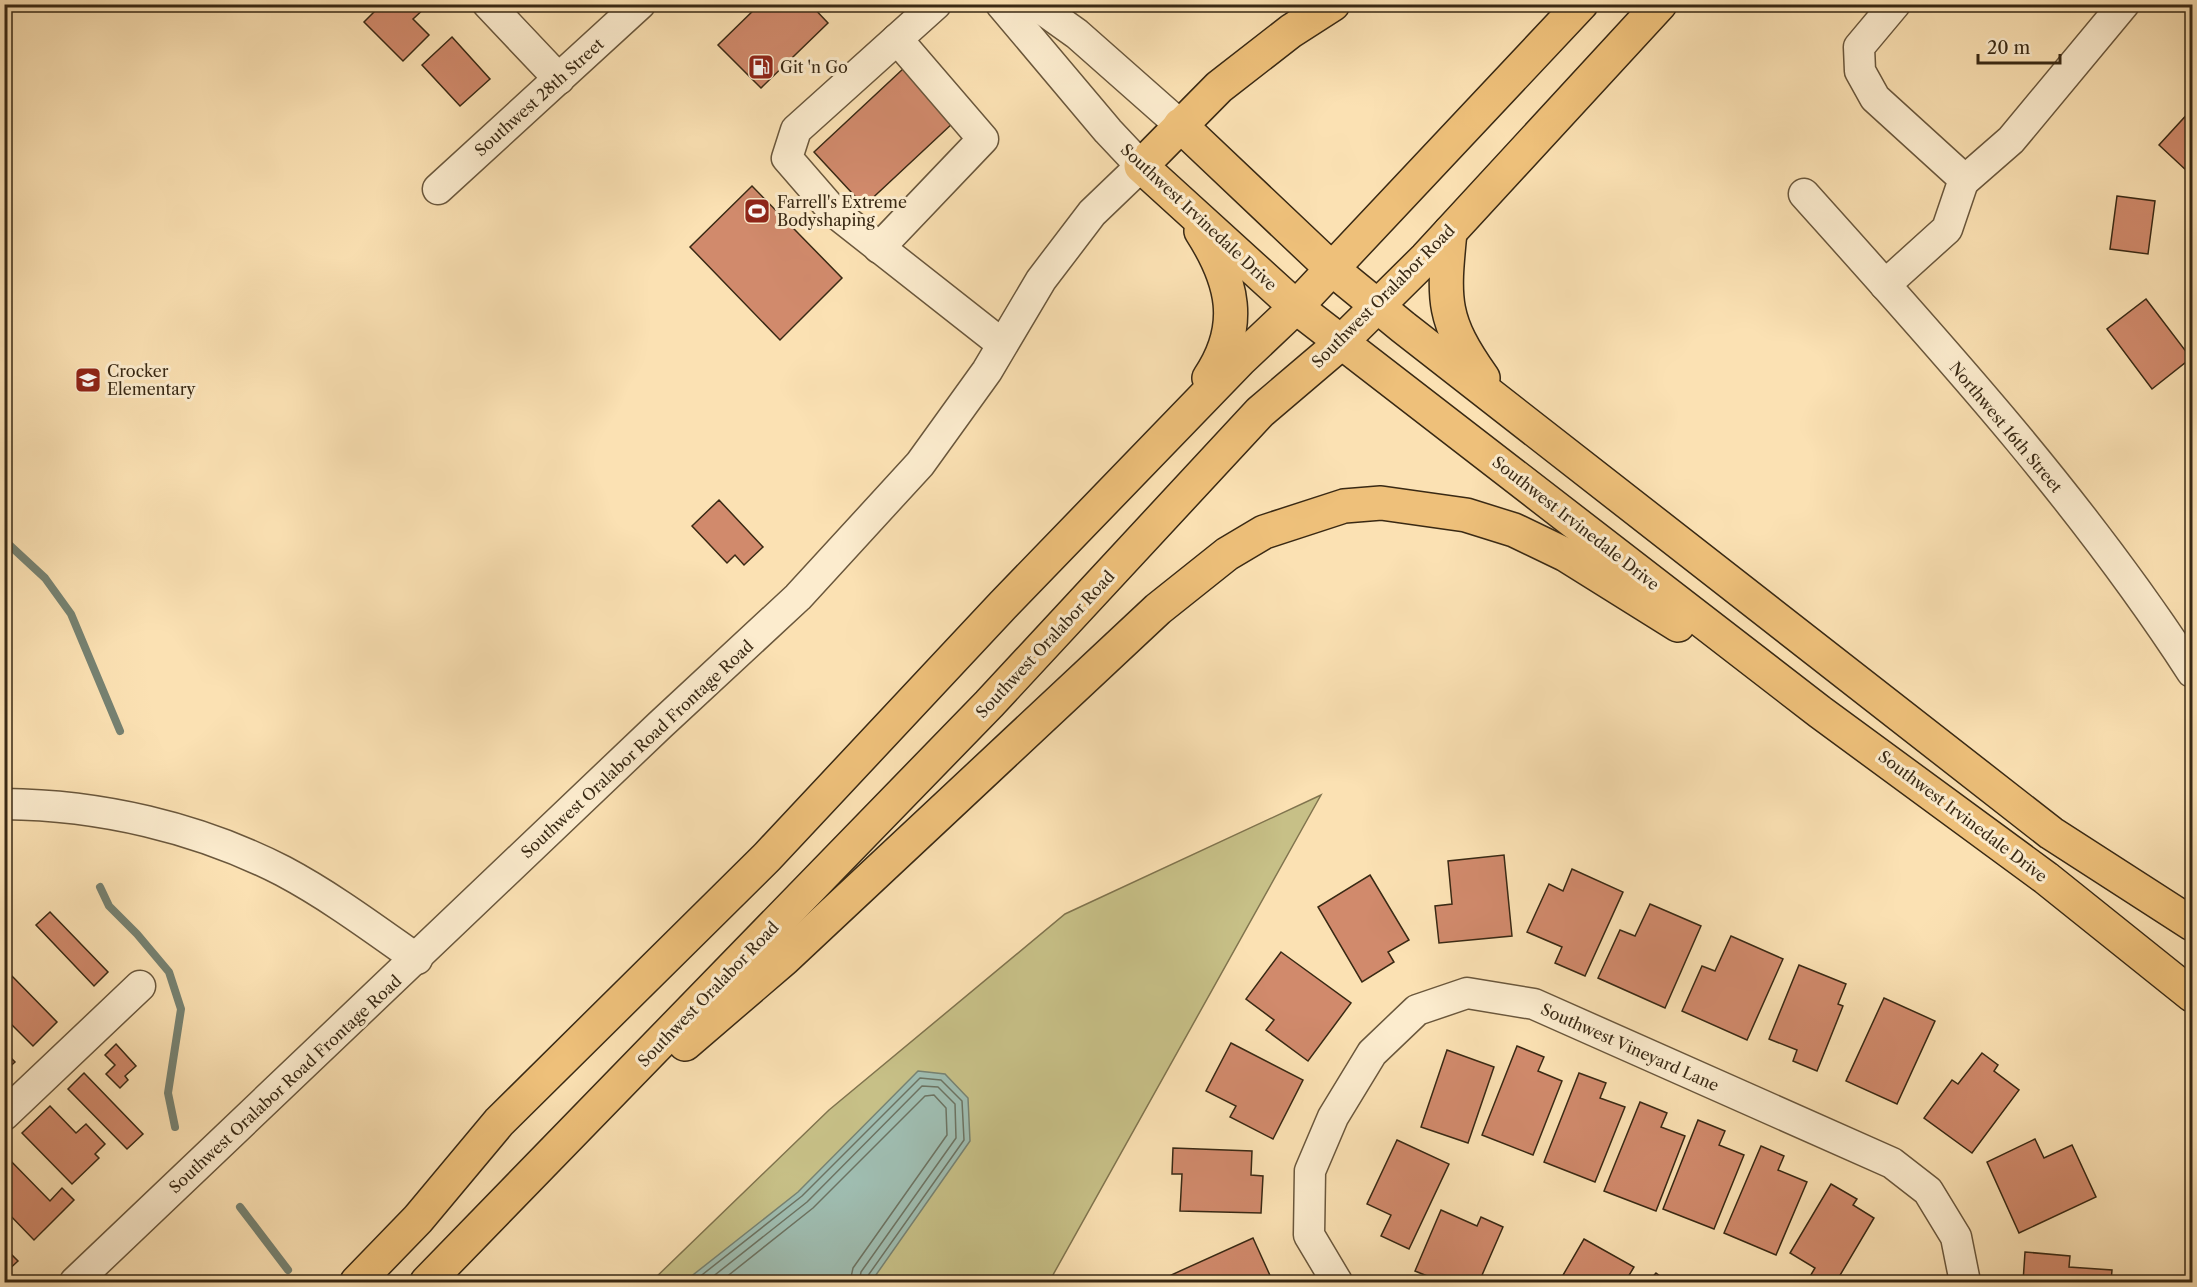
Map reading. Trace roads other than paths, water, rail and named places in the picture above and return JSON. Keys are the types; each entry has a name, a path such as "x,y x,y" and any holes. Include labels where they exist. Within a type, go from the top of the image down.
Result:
{"main road":[{"path":"1141,166 1219,87 1291,31 1333,4"},
{"path":"357,1282 418,1219 499,1122 767,857 1179,423 1296,307 1581,4"},
{"name":"Southwest Oralabor Road","path":"427,1282 545,1164 989,704 1260,412 1341,341 1450,232 1660,4"},
{"path":"1180,124 1331,268 1377,306 2051,833 2193,924"},
{"name":"Southwest Irvinedale Drive","path":"1141,166 1296,307 1820,712 2046,878 2193,995"},
{"path":"1179,423 1219,363 1228,339 1232,318 1230,292 1221,266 1186,207"},
{"path":"1450,232 1444,285 1447,308 1461,347 1502,404"},
{"path":"545,1164 784,959 1158,609 1227,554 1264,532 1308,516 1344,506 1381,503 1467,515 1514,530 1566,555 1820,712"}],"street":[{"path":"488,4 559,79"},
{"name":"Southwest 28th Street","path":"438,189 640,4"},
{"path":"936,4 796,130 788,158 833,211 1002,344"},
{"name":"Southwest Irvinedale Drive","path":"1002,4 1108,131 1141,166"},
{"path":"1035,4 1077,34 1180,124"},
{"path":"1895,4 1859,47 1860,71 1875,98 1964,181"},
{"path":"1885,285 1947,229 1964,181 2011,140 2124,4"},
{"path":"879,248 983,139 897,39"},
{"name":"Southwest Oralabor Road Frontage Road","path":"75,1282 660,725 798,597 920,464 987,371 1041,280 1092,213 1141,166"},
{"name":"Northwest 16th Street","path":"1804,194 2037,462 2132,582 2193,672"},
{"path":"4,804 40,805 104,812 165,826 225,845 301,882 417,958"},
{"path":"4,1115 140,986"},
{"name":"Southwest Vineyard Lane","path":"1337,1282 1309,1235 1310,1171 1333,1118 1372,1053 1417,1010 1467,993 1534,1004 1892,1163 1928,1191 1956,1237 1965,1282"}],"water":[{"path":"918,1071 945,1074 968,1098 970,1141 871,1282 684,1282 798,1192"}],"waterway":[{"path":"4,540 45,578 71,614 120,731"},
{"path":"100,887 109,906 137,934 169,972 181,1009 168,1093 175,1127"},
{"path":"240,1207 288,1270"}],"place":[{"name":"Git 'n Go","path":"761,67"},
{"name":"Farrell's Extreme Bodyshaping","path":"757,211"},
{"name":"Crocker Elementary","path":"88,380"}]}
